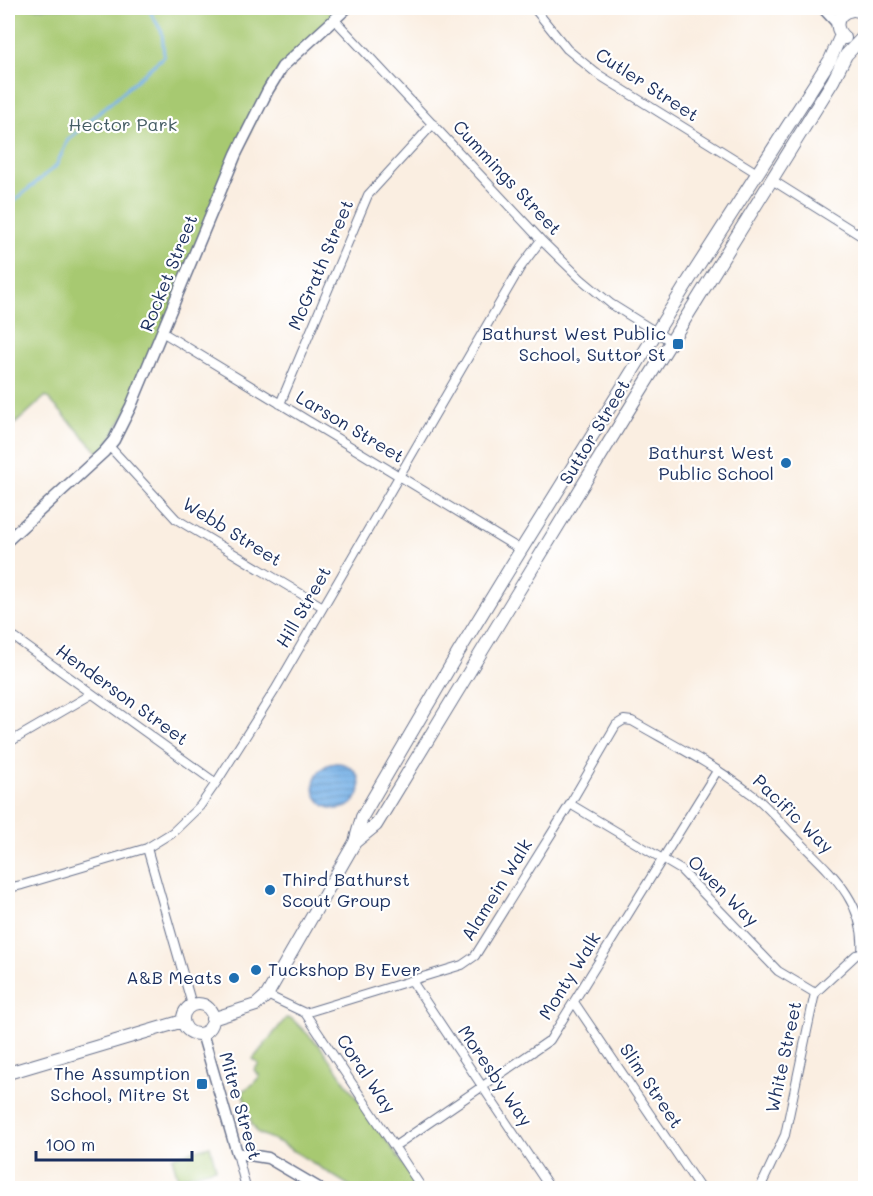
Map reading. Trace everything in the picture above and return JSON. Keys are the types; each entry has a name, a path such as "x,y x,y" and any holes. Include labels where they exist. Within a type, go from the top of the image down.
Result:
{"main road":[{"path":"860,11 838,19 850,40 863,36"},
{"name":"Suttor Street","path":"267,995 355,842 362,816 458,653 657,332 830,60 838,19"},
{"name":"Suttor Street","path":"355,842 376,825 833,81 846,55 863,36"},
{"path":"211,1015 256,1005 267,995"},
{"path":"200,1004 211,1015 209,1028 202,1033 197,1034 188,1030 183,1022 184,1012 192,1005 200,1004"},
{"path":"8,1073 183,1022"}],"street":[{"name":"Rocket Street","path":"8,540 109,446 126,416 236,154 268,90 282,67 347,8"},
{"name":"Cutler Street","path":"534,8 567,50 596,73 757,173"},
{"path":"823,8 838,19"},
{"name":"Cummings Street","path":"334,18 541,240 581,279 603,298 672,342"},
{"name":"McGrath Street","path":"280,404 368,195 433,124"},
{"path":"772,180 866,239"},
{"name":"Hill Street","path":"8,888 147,848 173,832 200,806 248,735 520,268 541,240"},
{"name":"Larson Street","path":"162,332 521,550"},
{"name":"Webb Street","path":"109,446 176,519 323,607"},
{"name":"Henderson Street","path":"8,633 216,783"},
{"path":"8,743 92,694"},
{"name":"Pacific Way","path":"624,720 633,721 752,794 841,883 858,917 864,952"},
{"name":"Alamein Walk","path":"305,1013 462,965 475,956 570,804 616,724 624,720"},
{"name":"Monty Walk","path":"395,1146 550,1040 717,771"},
{"name":"Owen Way","path":"570,804 681,870 778,971 814,993"},
{"path":"147,848 192,1005"},
{"name":"White Street","path":"760,1188 785,1135 814,993 856,955 864,952"},
{"name":"Moresby Way","path":"412,981 550,1188"},
{"path":"267,995 305,1013"},
{"name":"Slim Street","path":"574,1002 700,1188"},
{"name":"Coral Way","path":"305,1013 422,1188"},
{"name":"Mitre Street","path":"202,1033 246,1188"},
{"path":"237,1153 268,1158 319,1188"}],"green space":[{"name":"Hector Park","path":"8,8 347,8 282,67 268,90 134,399 101,455 46,396 8,430"},
{"path":"286,1018 292,1019 320,1046 420,1188 353,1188 281,1143 258,1133 252,1124 242,1091 260,1076 254,1070 259,1064 253,1059"},
{"path":"210,1146 216,1168 178,1178 172,1157"}],"water":[{"path":"337,763 353,770 360,786 353,802 337,809 321,802 314,786 321,770"}],"waterway":[{"path":"8,206 56,166 68,140 164,56 162,32 148,8"}],"place":[{"name":"Bathurst West Public School, Suttor St","path":"678,344"},
{"name":"Bathurst West Public School","path":"786,463"},
{"name":"Third Bathurst Scout Group","path":"270,890"},
{"name":"Tuckshop By Ever","path":"256,970"},
{"name":"A&B Meats","path":"234,978"},
{"name":"The Assumption School, Mitre St","path":"202,1084"}]}
